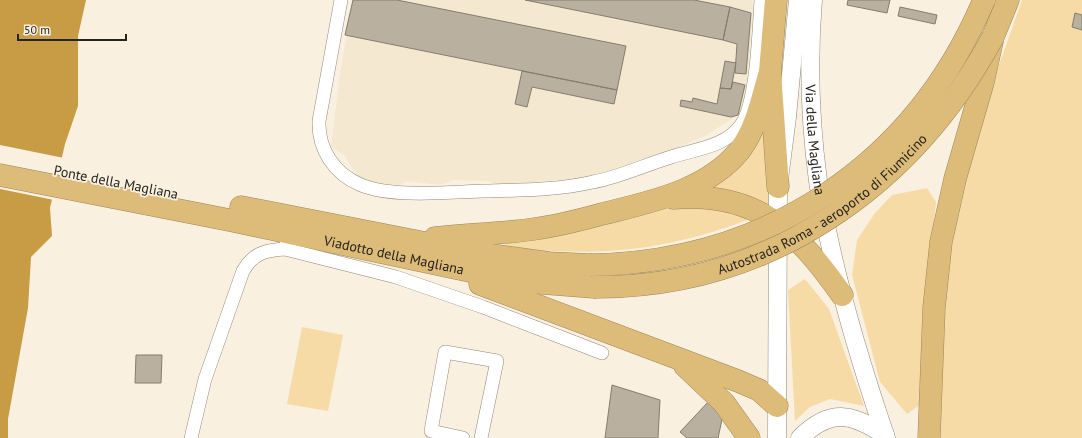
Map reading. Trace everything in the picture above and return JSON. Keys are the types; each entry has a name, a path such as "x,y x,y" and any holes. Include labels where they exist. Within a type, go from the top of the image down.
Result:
{"highway":[{"name":"Autostrada Roma - aeroporto di Fiumicino","path":"560,275 590,265 633,263 700,251 762,230 795,213 829,192 873,158 905,126 928,99 958,53 984,0"},
{"name":"Autostrada Roma - aeroporto di Fiumicino","path":"560,275 594,287 626,286 703,273 756,256 815,228 864,194 916,147 953,101 993,37 1008,0"},
{"path":"771,5 770,72 778,188"},
{"path":"929,438 934,308 942,236 954,178 983,82 993,37"},
{"path":"415,251 544,228 648,202 699,183 719,170 733,158 745,143 754,126 770,72"},
{"name":"Ponte della Magliana","path":"0,160 230,213"},
{"name":"Ponte della Magliana","path":"0,175 230,213"},
{"path":"648,202 680,197 724,200 752,208 778,222 792,234 814,257 842,295"},
{"name":"Viadotto della Magliana","path":"230,213 287,241 415,251"},
{"name":"Viadotto della Magliana","path":"230,213 415,251 509,279 560,275"},
{"path":"415,251 676,358 754,387 777,406"},
{"path":"676,358 724,403 749,438"}],"main road":[{"name":"Via della Magliana","path":"777,438 778,188 788,117 798,0"},
{"name":"Via della Magliana","path":"813,0 810,75 813,134 823,210 842,295 885,437"},
{"path":"800,438 825,419 838,416 859,420 885,437"}],"street":[{"path":"341,0 319,120 323,147 339,171 361,185 385,191 435,192 528,189 581,185 620,175 725,140 742,124 750,107 757,55 771,5"},
{"path":"190,438 205,379 243,271 252,259 260,253 287,241 483,307 602,353"},
{"path":"462,438 431,431 445,352 497,361 481,438"}],"shaded area":[{"path":"0,0 86,0 78,36 78,106 65,144 50,208 52,236 31,257 28,308 8,419 8,438 0,438"},
{"path":"353,0 752,0 753,17 744,111 705,136 640,163 581,178 499,185 489,181 454,180 440,185 407,181 400,185 361,181 344,155 331,147 340,73"},
{"path":"1022,0 1082,0 1082,438 937,438 942,295 954,212 994,79"},
{"path":"768,111 769,211 706,190"},
{"path":"927,188 936,202 923,338 924,402 907,414 880,382 852,275 857,240 875,213 892,195"},
{"path":"678,203 758,216 683,240 633,249 582,252 555,251 522,249 504,244"},
{"path":"805,279 829,309 864,406 830,399 810,407 795,421 788,290"},
{"path":"302,327 343,335 328,411 287,404"}],"pier":[{"path":"0,145 64,158 54,200 0,189"}],"building":[{"path":"353,0 397,0 626,46 617,90 345,35"},
{"path":"525,0 694,0 730,7 723,40"},
{"path":"848,0 890,0 887,13 847,5"},
{"path":"730,7 751,13 746,74 735,73 737,44 723,40"},
{"path":"900,7 937,15 935,24 898,16"},
{"path":"1075,13 1082,15 1082,30 1072,27"},
{"path":"725,61 736,63 731,89 720,88"},
{"path":"522,71 617,90 614,104 532,87 527,107 515,104"},
{"path":"733,82 745,85 738,115 731,117 680,106 681,100 692,102 693,98 717,104 720,88 731,89"},
{"path":"136,355 162,355 161,383 135,383"},
{"path":"612,385 660,400 658,438 605,438"},
{"path":"709,401 723,415 718,438 687,438 680,432"}]}
